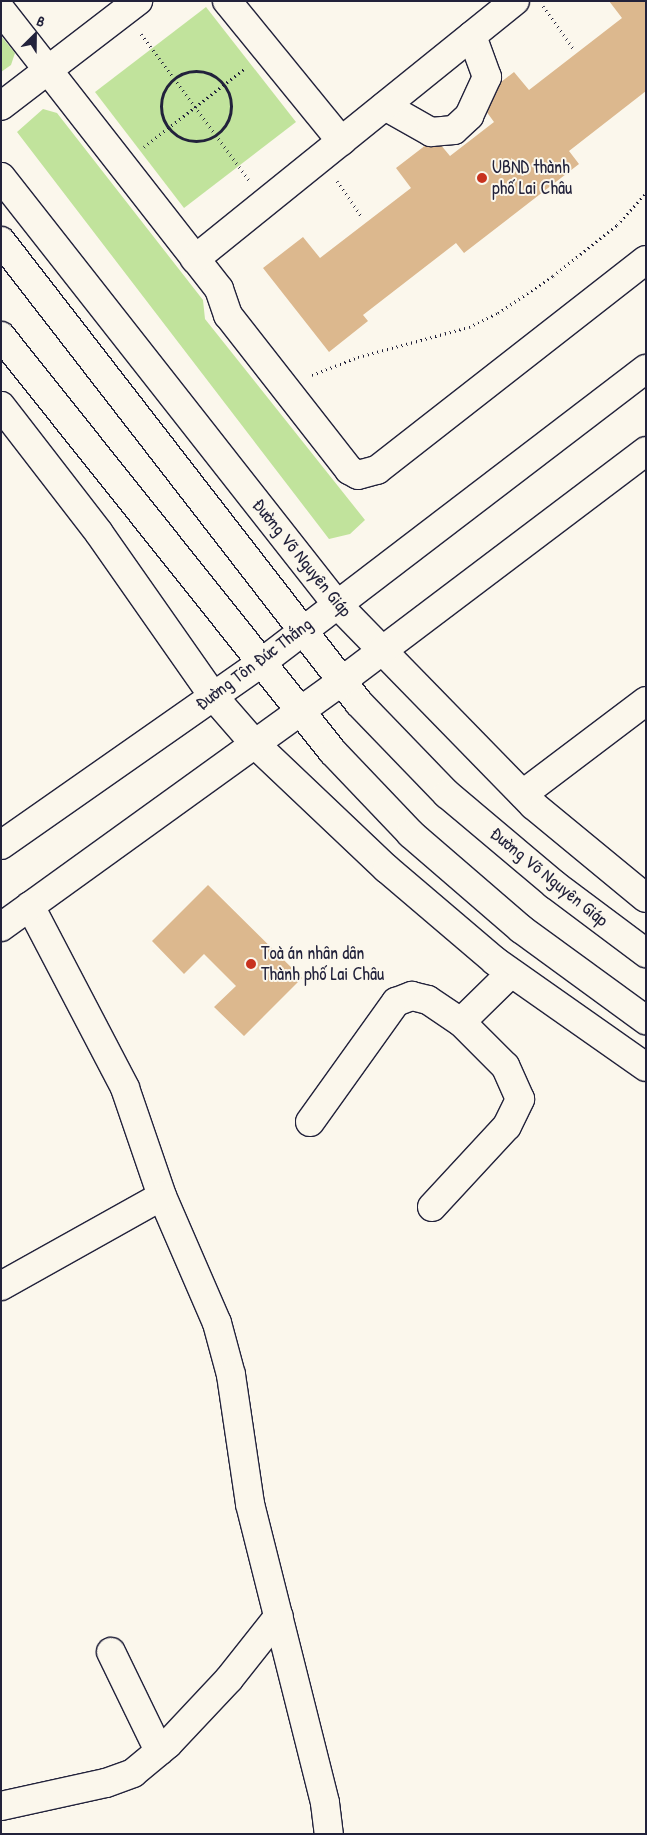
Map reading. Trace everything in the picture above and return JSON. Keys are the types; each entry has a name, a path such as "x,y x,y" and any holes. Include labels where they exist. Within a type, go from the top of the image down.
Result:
{"main road":[{"path":"227,1 267,51 331,149"},
{"path":"195,259 515,1"},
{"path":"1,106 131,7"},
{"path":"1,10 219,289 228,315 349,470 358,475 377,470 646,260"},
{"path":"385,106 431,132 454,130 469,116 487,77 472,36"},
{"name":"Đường Võ Nguyên Giáp","path":"1,177 335,602 380,651 522,794 646,898"},
{"name":"Đường Võ Nguyên Giáp","path":"1,241 342,681 447,794 555,885 646,952"},
{"path":"1,336 298,710 411,834 521,929 646,1020"},
{"name":"Đường Tôn Đức Thắng","path":"1,845 261,662 335,602 646,369"},
{"path":"1,406 99,533 213,696 254,743 387,869 511,972 646,1067"},
{"path":"1,927 298,710 342,681 646,452"},
{"path":"522,794 646,702"},
{"path":"30,906 125,1088 162,1196 218,1322 231,1375 250,1504 280,1616 325,1803 328,1834"},
{"path":"461,1022 511,972"},
{"path":"310,1122 396,1002 412,996 428,1000 461,1022 506,1066 520,1100 507,1126 432,1208"},
{"path":"1,1286 162,1196"},
{"path":"1,1806 106,1783 133,1772 159,1751 229,1679 280,1616"},
{"path":"111,1652 159,1751"}],"path":[{"path":"540,1 573,48"},
{"path":"131,7 175,78 216,134 263,204"},
{"path":"122,165 267,51"},
{"path":"197,72 215,77 223,85 231,108 225,125 216,134 191,141 168,128 161,102 175,78 197,72"},
{"path":"331,149 362,216"},
{"path":"284,386 358,356 468,327 498,312 553,276 617,226 646,193"}],"green space":[{"path":"206,7 296,122 184,208 95,92"},
{"path":"1,36 15,53 11,65 1,72"},
{"path":"43,109 57,113 203,300 205,319 365,520 350,534 329,539 17,132"}],"building":[{"name":"UBND thành phố Lai Châu","path":"609,1 646,1 646,91 569,151 579,164 464,253 456,243 363,315 368,321 329,352 263,268 303,237 320,258 411,188 396,168 435,138 450,156 494,122 478,100 514,72 529,90 622,18"},
{"name":"Toà án nhân dân Thành phố Lai Châu","path":"208,885 302,978 244,1036 214,1007 236,986 204,954 184,974 152,941"}],"place":[{"name":"UBND thành phố Lai Châu","path":"482,178"},
{"name":"Toà án nhân dân Thành phố Lai Châu","path":"251,964"}]}
